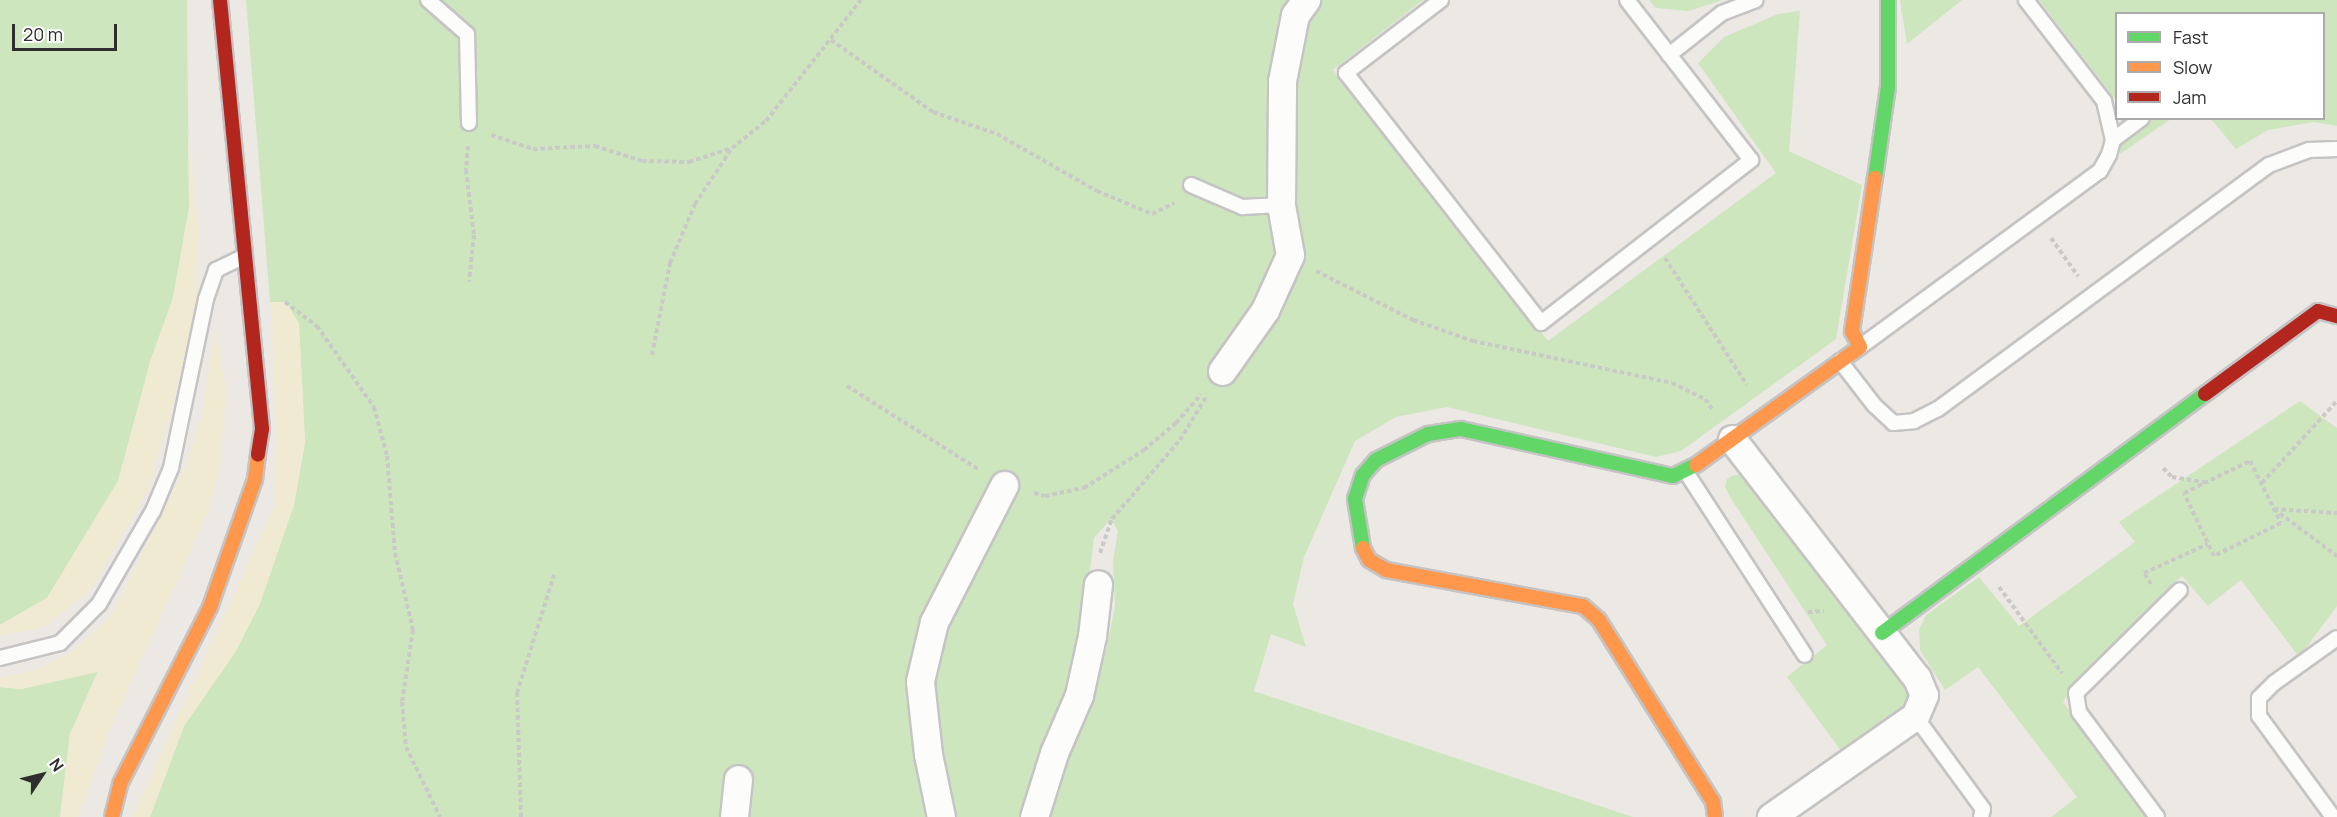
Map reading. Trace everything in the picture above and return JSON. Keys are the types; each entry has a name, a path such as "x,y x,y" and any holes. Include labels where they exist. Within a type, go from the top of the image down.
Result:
{"street":[{"path":"112,817 120,784 210,607 255,479 262,429 220,0"},
{"path":"1222,371 1265,310 1290,255 1281,205 1282,81 1295,15 1306,0"},
{"path":"1715,817 1713,802 1599,620 1583,606 1386,570 1369,560 1356,523 1355,499 1363,475 1376,460 1428,434 1461,429 1658,474 1686,472 1860,347 1852,331 1888,87 1883,1"},
{"path":"1882,633 2318,311 2337,316"},
{"path":"1732,439 1917,678 1924,695 1915,716 1771,817"},
{"path":"941,817 928,754 920,681 934,622 1004,485"},
{"path":"1034,817 1054,753 1079,695 1092,636 1098,584"},
{"path":"734,817 738,779"}],"lane":[{"path":"428,0 467,34 469,123"},
{"path":"1440,0 1346,73 1541,323 1751,160 1627,0"},
{"path":"1669,55 1722,13 1755,0"},
{"path":"2026,0 2104,101 2113,140"},
{"path":"1860,347 2100,171 2113,140 2139,120"},
{"path":"1840,361 1874,405 1893,423 1914,421 1938,409 2269,165 2309,150 2337,149"},
{"path":"1191,185 1242,207 1281,205"},
{"path":"0,658 60,643 99,604 153,511 171,468 206,299 216,270 245,256"},
{"path":"1686,472 1805,655"},
{"path":"2157,817 2079,712 2076,693 2180,590"},
{"path":"2332,817 2259,716 2259,698 2274,683 2337,638"},
{"path":"1915,716 1983,809 1981,817"}],"path":[{"path":"652,355 670,263 695,204 732,148 766,122 861,0"},
{"path":"831,40 933,112 997,134 1097,191 1152,214 1171,207 1191,185"},
{"path":"469,282 474,235 466,170 469,123 502,141 533,149 595,146 642,161 689,162 732,148"},
{"path":"2037,218 2092,296"},
{"path":"1652,237 1766,414"},
{"path":"1290,255 1343,288 1413,320 1473,340 1672,383 1705,399 1732,439"},
{"path":"249,298 286,302 317,326 374,407 387,456 395,553 413,630 402,702 406,747 440,817"},
{"path":"847,386 1004,485 1045,496 1084,488 1144,450 1176,423 1222,371"},
{"path":"1098,584 1101,550 1112,519 1180,440 1222,371"},
{"path":"2262,483 2337,401"},
{"path":"2137,445 2172,477 2206,483"},
{"path":"2250,461 2262,483 2281,523 2214,556 2184,494 2250,461"},
{"path":"2274,509 2337,513"},
{"path":"2274,509 2337,556"},
{"path":"1979,560 2076,693"},
{"path":"520,817 517,693 554,575"},
{"path":"1778,614 1864,609"}],"green space":[{"path":"0,0 187,0 189,208 173,298 151,359 118,481 47,598 0,625"},
{"path":"246,0 1423,0 1333,70 1548,341 1776,173 1698,63 1724,37 1778,14 1800,11 1789,151 1862,185 1836,339 1681,451 1656,457 1447,407 1396,417 1355,441 1304,557 1293,604 1306,647 1271,634 1254,691 1633,817 1045,817 1106,651 1115,606 1113,561 1118,531 1111,519 1094,538 1076,681 1027,817 950,817 909,705 934,817 150,817 184,726 236,651 294,505 305,442 299,324 286,302 270,302"},
{"path":"1649,0 1723,0 1688,11 1656,8"},
{"path":"1900,0 1962,0 1907,44"},
{"path":"2039,0 2337,0 2337,126 2314,122 2268,130 2236,149 2212,120 2325,120 2325,12 2115,12 2115,99"},
{"path":"2121,120 2170,120 2120,154"},
{"path":"2300,401 2337,428 2337,606 2299,657 2241,580 2208,606 2182,576 2077,680 2063,702 2148,817 2051,817 2077,797 1978,667 1945,690 1920,650 1919,630 1926,615 1979,577 2019,626 2135,542 2119,522"},
{"path":"1734,475 1744,475 1908,692 1908,702 1897,716 1841,751 1787,677 1827,645 1730,497 1725,487 1727,479"},
{"path":"98,671 70,734 60,817 0,817 0,687 21,689"}],"sand":[{"path":"188,136 199,229 197,302 171,412 147,492 90,591 44,627 0,636 0,625 47,598 118,481 151,359 173,298 189,208"},
{"path":"270,302 286,302 299,324 305,442 294,505 260,604 236,651 184,726 150,817 132,817 275,505 277,433"},
{"path":"216,327 226,390 220,469 209,510 112,725 78,817 60,817 70,734 98,672 21,689 0,687 0,678 38,669 72,652 111,616 186,465 201,418"}],"traffic: fast":[{"path":"1875,178 1888,87 1888,0"},
{"path":"1882,633 2205,394"},
{"path":"1363,548 1355,499 1363,475 1376,460 1428,434 1461,429 1673,476 1696,465"}],"traffic: slow":[{"path":"1696,465 1860,347 1852,331 1875,178"},
{"path":"112,817 120,784 210,607 255,479 258,455"},
{"path":"1363,548 1369,560 1386,570 1583,606 1599,620 1713,802 1715,817"}],"traffic: jam":[{"path":"220,0 262,429 258,455"},
{"path":"2205,394 2318,311 2337,316"}]}
